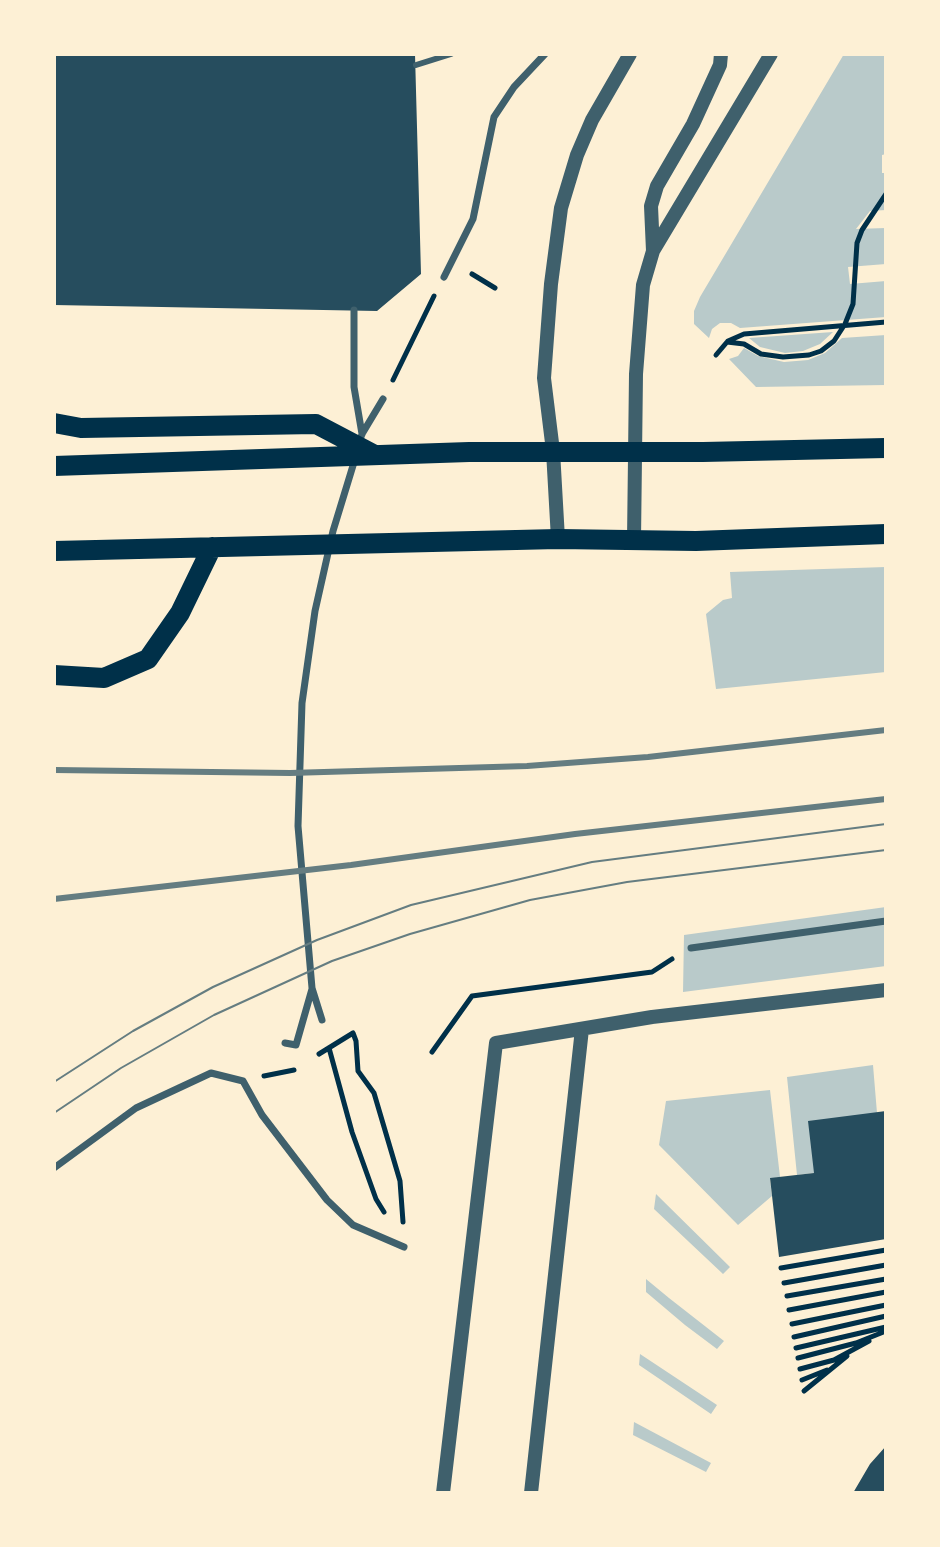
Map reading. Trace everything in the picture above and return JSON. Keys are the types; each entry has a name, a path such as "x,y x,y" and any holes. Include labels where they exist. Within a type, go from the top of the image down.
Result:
{"main road":[{"path":"54,423 81,428 316,424 375,455"},
{"path":"54,466 553,451 886,448"},
{"path":"54,551 558,539 696,541 886,534"},
{"path":"54,675 104,678 148,659 180,613 212,547"}],"street":[{"path":"444,277 473,219 494,117 514,87 545,54"},
{"path":"558,539 553,451 544,378 561,208 572,168 587,132 630,54"},
{"path":"653,251 651,206 657,186 693,124 720,65 721,54"},
{"path":"634,540 636,374 643,285 653,251 771,54"},
{"path":"354,310 354,387 362,434"},
{"path":"322,1020 312,988 298,826 302,703 315,611 333,531 362,434 383,399"},
{"path":"691,948 886,921"},
{"path":"285,1043 296,1045 312,988"},
{"path":"443,1493 496,1043 652,1017 886,990"},
{"path":"531,1493 582,1029"},
{"path":"54,1168 136,1108 211,1073 243,1081 262,1115 327,1200 353,1225 404,1247"}],"lane":[{"path":"416,65 451,54"}],"path":[{"path":"727,342 744,344 761,354 783,357 809,355 834,341 853,304 857,243 886,194"},
{"path":"383,399 444,277"},
{"path":"716,355 727,342 744,334 886,322"},
{"path":"432,1052 472,996 652,972 691,948"},
{"path":"322,1020 352,1132 376,1199"},
{"path":"356,1041 358,1071 374,1093 400,1181 404,1247"},
{"path":"781,1268 886,1250"},
{"path":"784,1283 886,1265"},
{"path":"787,1296 886,1279"},
{"path":"789,1310 886,1292"},
{"path":"792,1324 886,1305"},
{"path":"794,1337 886,1316"},
{"path":"800,1369 834,1360 885,1331"},
{"path":"796,1348 885,1331"},
{"path":"798,1358 885,1331"},
{"path":"804,1391 857,1348"},
{"path":"802,1380 835,1366"}],"shaded area":[{"path":"844,54 886,54 886,154 882,155 882,173 886,173 886,210 870,211 856,229 886,228 886,264 848,267 850,284 886,281 886,317 740,328 731,323 720,323 712,329 709,338 694,324 694,311 700,297"},
{"path":"833,332 820,344 803,351 785,353 760,347 749,338"},
{"path":"886,335 886,385 756,387 729,359 738,356 744,348 758,356 784,362 808,360 825,353 842,338"},
{"path":"886,567 886,672 716,689 706,614 723,600 732,598 730,572"},
{"path":"886,907 886,966 683,992 684,935"},
{"path":"873,1065 877,1113 814,1173 797,1175 787,1077"},
{"path":"770,1090 780,1177 770,1179 772,1196 738,1225 659,1145 666,1101"},
{"path":"656,1194 730,1267 723,1274 654,1209"},
{"path":"646,1279 724,1341 717,1349 646,1292"},
{"path":"640,1354 717,1405 711,1414 639,1365"},
{"path":"634,1422 711,1463 706,1472 633,1435"}],"building":[{"path":"54,54 415,54 421,274 377,311 54,305"},
{"path":"886,1111 886,1239 779,1257 770,1178 814,1173 808,1121"},
{"path":"886,1446 886,1493 853,1493 870,1464"}],"tram line":[{"path":"54,1082 133,1031 213,987 317,940 411,905 592,862 886,824"},
{"path":"54,1113 121,1068 214,1015 332,961 410,934 530,900 627,882 886,850"}],"railway":[{"path":"54,770 290,773 527,766 648,757 886,730"},
{"path":"54,899 886,799"}]}
